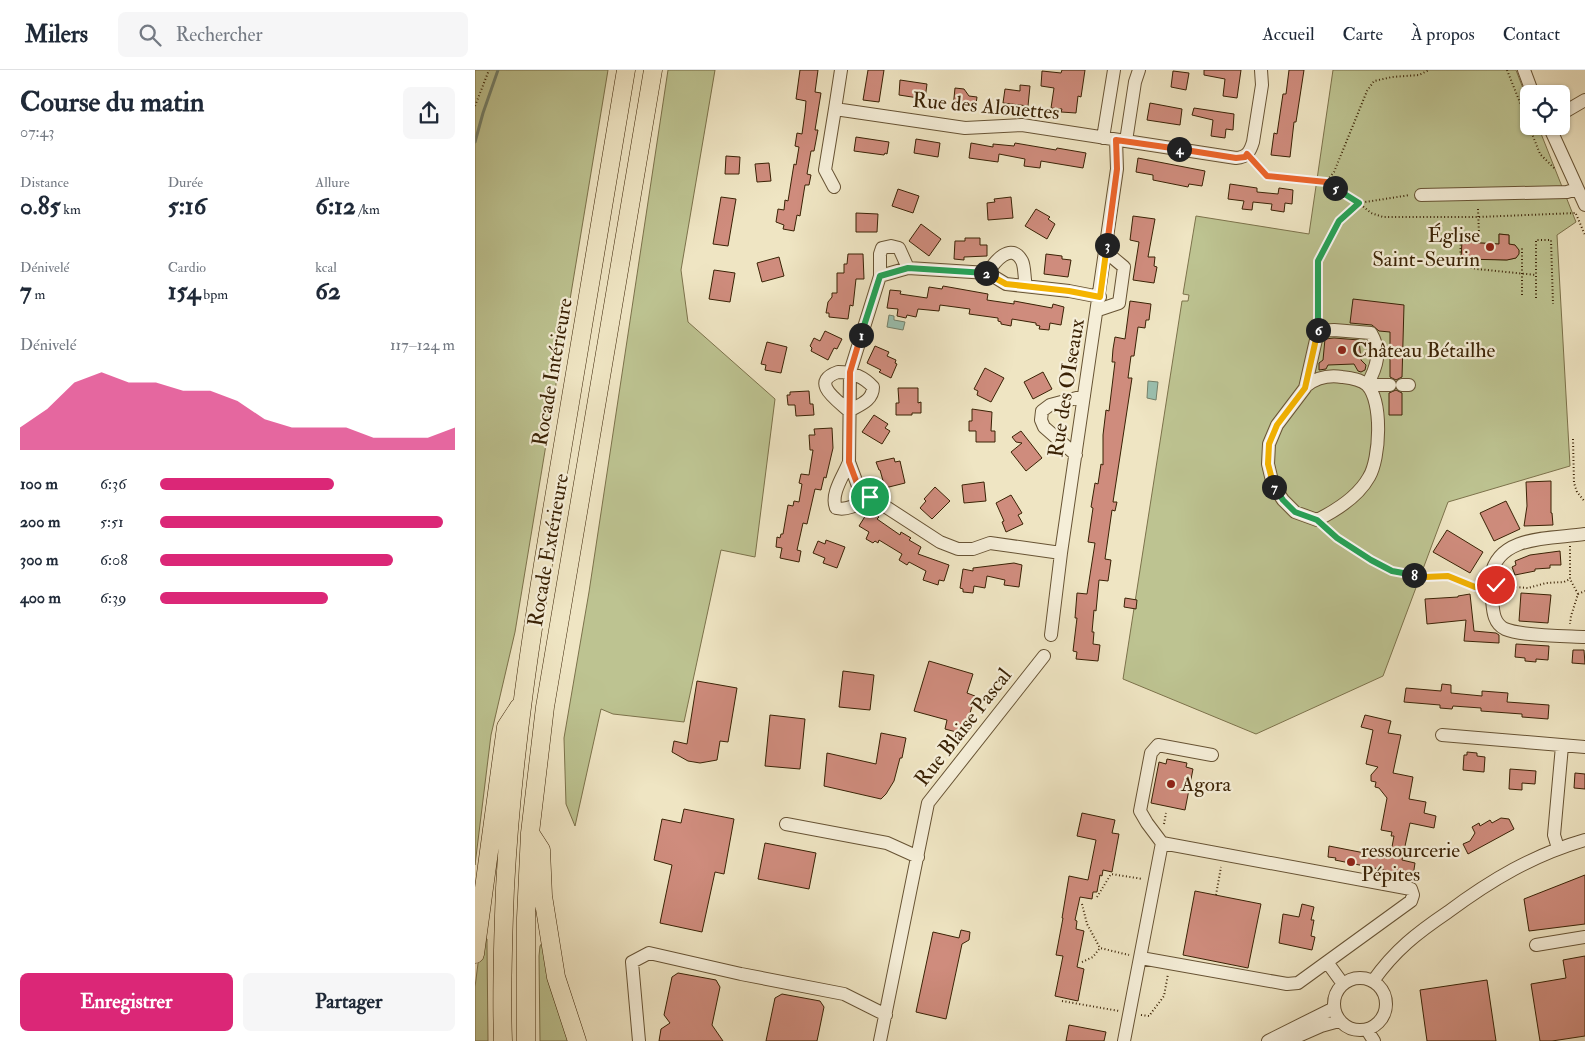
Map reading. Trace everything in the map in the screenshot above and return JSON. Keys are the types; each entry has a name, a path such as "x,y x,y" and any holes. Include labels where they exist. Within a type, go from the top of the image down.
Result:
{"highway":[{"name":"Rocade Intérieure","path":"503,1041 501,1011 509,820 521,705 626,70"},
{"name":"Rocade Extérieure","path":"527,1041 526,918 529,832 549,681 653,70"},
{"path":"475,954 506,727 521,705"},
{"path":"529,832 541,850 543,896 556,977 577,1041"}],"street":[{"path":"834,187 825,170 841,70"},
{"path":"1114,70 1115,140"},
{"path":"1115,140 1139,70"},
{"path":"1247,154 1253,142 1262,85 1261,70"},
{"path":"1524,70 1530,85"},
{"path":"1570,109 1585,100"},
{"name":"Rue des Alouettes","path":"835,109 965,128 1022,125 1236,158 1245,157 1247,154"},
{"path":"1552,135 1572,191 1581,209"},
{"name":"Rue des OIseaux","path":"1051,635 1061,553 1099,304 1117,169 1115,140"},
{"path":"1421,195 1572,191"},
{"path":"908,268 899,248 891,246 882,248 880,254 880,276 850,372 849,462 858,486 870,497 940,542 958,549 973,549 990,543 1061,553"},
{"path":"880,276 908,268 988,273 1006,284 1069,291 1099,304 1119,303 1124,267 1106,252"},
{"path":"988,273 995,260 1010,253 1017,255 1022,262 1025,286"},
{"path":"1306,386 1318,331 1334,330 1371,333 1377,343 1377,368 1367,385"},
{"path":"838,372 850,372 869,383 873,388 873,394 869,400 849,411 825,387 825,380 829,375 838,372"},
{"path":"1367,385 1378,415 1379,432 1370,476 1355,494 1334,512 1317,520 1295,512 1283,500 1273,485 1268,464 1269,444 1277,425 1306,386 1312,381 1334,376 1356,379 1367,385 1400,385"},
{"path":"1075,455 1043,427 1041,420 1042,410 1050,405 1084,396"},
{"path":"849,462 835,494 834,503 836,508 850,508 870,497"},
{"path":"1585,534 1533,540 1518,544 1498,558 1493,567 1491,585 1494,614 1497,623 1502,628 1524,633 1585,637"},
{"name":"Rue Blaise Pascal","path":"880,1041 929,803 1043,656"},
{"path":"1441,735 1585,747"},
{"path":"1141,958 1287,984 1298,983 1411,901 1413,895 1411,889 1163,843 1147,823 1141,811 1151,753 1158,745 1212,755"},
{"path":"1558,848 1554,835 1562,746"},
{"path":"786,824 887,844 918,857"},
{"path":"1373,981 1382,968 1410,939 1474,893 1510,870 1558,848 1585,840"},
{"path":"1124,1041 1163,843"},
{"path":"1536,945 1585,937"},
{"path":"639,1041 633,962 649,954 843,994 886,1016"},
{"path":"1327,962 1343,984"},
{"path":"1357,978 1373,981 1385,995 1385,1012 1381,1020 1367,1030 1347,1027 1339,1020 1334,1008 1335,995 1343,984 1357,978"},
{"path":"1268,1041 1334,1008"},
{"path":"1287,1041 1339,1020"},
{"path":"1367,1030 1374,1041"}],"path":[{"path":"475,106 489,70"},
{"path":"1326,182 1334,172 1367,91 1375,81 1392,77 1419,75 1429,70"},
{"path":"1507,70 1520,103"},
{"path":"1533,135 1540,154 1557,170"},
{"path":"1247,154 1267,176 1326,182 1371,213 1383,217 1478,217 1581,209"},
{"path":"1572,191 1581,209 1585,234"},
{"path":"1318,331 1318,261 1339,221 1359,203 1398,196 1421,195"},
{"path":"1478,209 1479,234 1461,234 1460,265 1477,269 1536,275"},
{"path":"1536,298 1536,240 1551,240 1553,304"},
{"path":"1521,295 1522,248"},
{"path":"1573,439 1574,483 1577,492 1585,502"},
{"path":"1317,520 1337,538 1392,571 1425,577 1448,576 1475,587 1491,585 1528,588 1546,583 1564,582 1570,579"},
{"path":"1569,536 1570,579 1578,594 1571,616 1570,636"},
{"path":"1578,594 1585,591"},
{"path":"1216,895 1223,855"},
{"path":"1097,897 1111,874 1155,882"},
{"path":"1082,904 1087,924 1100,948 1141,958"},
{"path":"1082,962 1093,957 1100,948"}],"shaded area":[{"path":"475,70 608,70 515,632 491,735 475,865"},
{"path":"668,70 715,70 681,270 688,322 775,399 755,557 721,550 684,722 613,714 601,709 575,826 566,804 564,738 589,592"},
{"path":"1333,70 1516,70 1522,85 1520,85 1520,135 1542,135 1576,222 1557,235 1570,466 1448,502 1383,676 1256,734 1123,679 1182,301 1188,301 1189,295 1183,294 1196,216 1309,234","holes":["1499,234 1509,235 1509,245 1515,245 1519,251 1516,258 1506,260 1461,258 1462,242 1499,244"]},
{"path":"889,315 894,316 894,320 905,322 903,330 887,327"},
{"path":"1148,381 1158,382 1156,400 1147,398"},
{"path":"484,937 487,939 488,1041 475,1041 475,987 481,940"},
{"path":"542,943 570,1041 540,1041 539,956"}],"building":[{"path":"800,70 818,70 815,92 821,93 815,130 818,130 814,151 811,151 807,174 811,175 809,185 805,185 800,216 797,215 794,231 783,229 784,225 776,222 778,209 784,210 785,200 788,201 794,164 796,165 799,147 795,146 797,133 802,134 806,101 796,99"},
{"path":"868,70 884,70 879,102 863,100"},
{"path":"1062,70 1085,70 1081,97 1078,96 1076,113 1061,112 1062,109 1051,108 1054,88 1041,86 1042,71 1061,73"},
{"path":"1204,70 1241,70 1237,98 1223,96 1225,79 1204,75"},
{"path":"1289,70 1304,70 1296,122 1294,122 1290,157 1271,155 1274,133 1277,134 1283,94 1286,94"},
{"path":"1173,71 1189,73 1186,90 1171,87"},
{"path":"900,80 927,84 925,99 899,95"},
{"path":"1020,85 1030,86 1028,106 1003,103 1005,89 1020,91"},
{"path":"955,88 964,89 969,96 977,97 975,111 953,108"},
{"path":"1150,103 1182,109 1180,125 1147,120"},
{"path":"1194,108 1234,114 1233,130 1226,129 1225,138 1211,136 1213,120 1192,115"},
{"path":"856,137 889,142 887,154 854,151"},
{"path":"916,139 940,143 938,157 914,153"},
{"path":"971,143 993,147 993,144 1014,146 1015,143 1086,153 1083,168 1041,161 1040,168 1024,166 1025,159 999,154 998,162 969,158"},
{"path":"726,156 740,157 739,174 725,174"},
{"path":"1138,158 1205,171 1202,186 1189,184 1188,187 1153,180 1153,175 1136,172"},
{"path":"769,163 771,181 757,182 755,164"},
{"path":"1230,184 1257,188 1257,192 1278,194 1279,188 1293,190 1292,204 1285,203 1284,212 1271,210 1272,204 1253,202 1252,210 1242,209 1244,201 1228,199"},
{"path":"898,189 919,196 913,213 892,206"},
{"path":"721,197 736,199 728,246 713,244"},
{"path":"1011,197 1013,218 988,220 987,203 995,202 994,199"},
{"path":"1036,209 1050,217 1048,219 1055,224 1047,239 1025,226"},
{"path":"856,213 878,214 877,232 856,232"},
{"path":"1133,216 1155,219 1148,257 1155,257 1154,266 1157,267 1154,283 1133,280 1139,242 1130,240"},
{"path":"921,224 941,239 929,256 909,241"},
{"name":"Église Saint-Seurin","path":"1499,234 1509,235 1509,244 1515,245 1519,250 1516,258 1507,260 1461,259 1462,242 1499,244"},
{"path":"965,238 980,238 980,245 987,245 987,256 964,257 964,260 954,259 955,241 965,241"},
{"path":"848,254 863,254 864,279 856,279 853,306 850,305 848,319 829,317 829,313 826,313 828,302 832,297 832,293 837,293 837,273 844,273 844,264 847,264"},
{"path":"1046,254 1062,256 1062,259 1071,260 1068,277 1044,274"},
{"path":"779,257 784,276 762,282 757,263"},
{"path":"714,270 735,273 730,302 709,299"},
{"path":"943,286 988,294 987,300 1014,304 1014,301 1052,308 1053,304 1064,307 1061,325 1050,323 1049,330 1039,329 1040,326 1036,325 1036,323 1012,319 1011,326 1001,324 998,318 969,314 970,309 940,305 939,311 918,309 916,317 907,315 906,318 897,316 898,309 887,308 890,290 901,291 900,294 927,298 929,287 942,289"},
{"path":"1353,299 1404,305 1402,377 1396,380 1390,377 1390,332 1379,331 1372,325 1350,323"},
{"path":"1130,301 1151,304 1149,320 1146,320 1145,328 1138,327 1134,356 1131,356 1128,378 1132,378 1113,502 1117,502 1115,511 1112,510 1105,559 1111,560 1108,581 1099,580 1096,611 1094,610 1092,632 1094,632 1093,644 1100,645 1098,661 1076,659 1077,652 1073,651 1077,618 1075,618 1077,593 1087,594 1095,543 1088,542 1093,508 1091,507 1095,483 1098,484 1101,464 1103,465 1103,435 1106,410 1109,411 1115,362 1112,362 1113,349 1115,337 1125,339"},
{"path":"825,331 842,339 837,349 834,348 828,360 811,351 812,348 810,346 814,338 820,341"},
{"name":"Château Bétailhe","path":"1325,339 1359,340 1361,360 1366,365 1365,370 1358,371 1354,364 1328,365 1326,369 1319,370 1319,363 1323,360"},
{"path":"767,342 787,347 781,373 765,370 766,365 761,364"},
{"path":"875,346 889,352 887,356 896,360 895,363 897,364 891,378 867,363"},
{"path":"985,368 1004,378 991,402 977,395 978,391 974,389"},
{"path":"1043,372 1052,389 1033,399 1024,382"},
{"path":"898,388 918,388 918,403 921,402 921,413 896,415 896,403 899,403"},
{"path":"1396,390 1402,393 1402,415 1389,415 1389,393"},
{"path":"809,391 810,404 813,404 814,415 796,416 795,405 788,405 787,395 790,395 790,392"},
{"path":"972,409 992,412 991,431 995,431 995,442 976,442 976,431 969,431 969,421 972,421"},
{"path":"874,415 888,424 885,428 890,431 882,444 862,432"},
{"path":"832,428 833,448 826,478 824,477 821,490 815,489 807,524 803,523 797,550 801,551 799,562 780,558 782,548 776,547 777,537 780,538 781,534 783,534 788,505 793,506 794,501 799,502 802,484 799,483 801,474 809,475 813,450 810,450 809,435 815,435 814,429"},
{"path":"1021,431 1042,458 1026,471 1011,452 1022,443 1016,442 1012,437"},
{"path":"894,458 895,462 900,461 905,483 885,488 876,462"},
{"path":"1551,481 1553,525 1524,526 1527,506 1526,482"},
{"path":"984,482 986,501 964,503 962,485"},
{"path":"935,487 950,501 932,519 920,508 926,501 924,499"},
{"path":"1011,495 1022,513 1018,515 1023,524 1006,532 1002,522 1004,521 996,503"},
{"path":"1506,501 1520,529 1494,541 1480,513"},
{"path":"869,510 879,517 877,519 900,535 901,532 911,538 909,540 921,547 918,554 949,565 944,581 939,580 938,585 923,580 926,571 909,562 907,565 899,560 902,554 879,540 878,543 875,541 873,543 866,539 869,532 859,526"},
{"path":"1447,530 1483,552 1470,573 1433,552"},
{"path":"826,540 845,547 837,568 823,563 825,558 813,553 818,541 825,544"},
{"path":"1560,551 1561,565 1550,565 1550,568 1535,569 1535,571 1515,575 1512,567 1516,565 1515,561 1530,555"},
{"path":"1014,563 1022,565 1019,587 1004,585 1005,580 987,576 985,588 974,586 973,593 963,592 963,589 960,588 963,569 973,571 973,568"},
{"path":"1521,593 1551,595 1548,623 1519,621"},
{"path":"1470,594 1474,631 1496,633 1499,635 1499,643 1464,641 1466,620 1427,624 1425,599 1458,597"},
{"path":"1125,598 1137,600 1136,609 1124,607"},
{"path":"1516,644 1549,646 1548,660 1536,659 1536,662 1525,661 1525,658 1515,657"},
{"path":"1573,650 1584,650 1585,664 1572,663"},
{"path":"929,661 973,674 967,693 975,696 964,734 945,729 947,720 914,711"},
{"path":"843,671 874,675 870,710 839,707"},
{"path":"697,681 737,688 728,742 720,741 717,760 700,763 688,761 672,752 674,741 687,744"},
{"path":"1442,684 1451,685 1451,693 1482,696 1482,691 1508,693 1507,702 1549,705 1548,719 1522,717 1522,714 1481,711 1481,708 1453,706 1452,709 1440,708 1440,705 1404,702 1406,688 1441,691"},
{"path":"770,715 805,719 800,769 765,766"},
{"path":"1365,715 1391,721 1388,733 1401,735 1393,773 1413,777 1409,799 1426,802 1424,813 1436,816 1434,828 1410,823 1402,860 1415,863 1413,876 1328,857 1329,846 1390,858 1394,836 1391,836 1392,832 1381,830 1387,798 1379,788 1375,787 1376,782 1371,781 1371,775 1378,767 1366,764 1373,730 1361,727"},
{"path":"881,733 906,738 902,758 900,758 894,781 881,799 824,786 827,753 876,764"},
{"path":"1467,752 1477,753 1477,756 1485,757 1484,772 1463,770 1464,755 1467,755"},
{"name":"Agora","path":"1167,759 1187,763 1186,767 1193,769 1185,810 1151,803 1159,762 1166,764"},
{"path":"1510,769 1536,771 1535,784 1522,783 1522,790 1509,789"},
{"path":"1575,773 1585,774 1585,789 1574,788"},
{"path":"684,809 734,819 724,874 715,872 702,932 660,923 672,865 654,860 662,819 681,823"},
{"path":"1082,813 1115,820 1112,833 1119,834 1112,872 1103,870 1102,876 1100,875 1097,892 1093,892 1092,899 1080,897 1075,920 1077,921 1076,929 1084,931 1077,967 1084,969 1078,1001 1055,996 1063,956 1056,955 1069,876 1088,880 1096,840 1077,836"},
{"path":"1501,818 1509,819 1514,829 1468,854 1463,844 1470,841 1475,833 1472,827 1479,823 1480,826 1490,820 1492,823"},
{"path":"765,843 816,853 809,889 758,879"},
{"path":"1585,875 1585,924 1529,931 1524,899"},
{"path":"1195,891 1261,904 1248,968 1183,955"},
{"path":"1302,904 1314,907 1311,920 1314,920 1311,936 1315,937 1312,950 1279,943 1283,914 1299,917"},
{"path":"961,930 970,932 969,940 962,944 946,1019 916,1012 933,932 959,938"},
{"path":"1585,956 1585,1036 1540,1041 1531,984 1566,978 1563,960"},
{"path":"678,973 716,980 720,987 712,1025 723,1041 659,1041 661,1029 670,1023 664,1015 672,977"},
{"path":"1487,980 1496,1041 1427,1041 1420,990"},
{"path":"782,994 820,1001 824,1007 817,1041 766,1041 775,998"},
{"path":"1069,1025 1106,1032 1104,1041 1066,1041"}],"waterway":[{"path":"475,142 498,70"}],"place":[{"name":"Église Saint-Seurin","path":"1490,247"},
{"name":"Château Bétailhe","path":"1342,350"},
{"name":"Agora","path":"1171,784"},
{"name":"ressourcerie Pépites","path":"1351,862"}],"route":[{"path":"870,497 858,486 849,462 850,372 868,309 880,276 908,268 988,273 1006,284 1069,291 1100,297 1117,169 1116,140 1236,158 1245,157 1247,154 1267,176 1326,182 1359,203 1339,221 1318,261 1318,331 1305,388 1277,425 1269,444 1268,464 1273,485 1283,500 1295,512 1317,520 1337,538 1392,571 1425,577 1448,576 1475,587 1496,585"}]}
